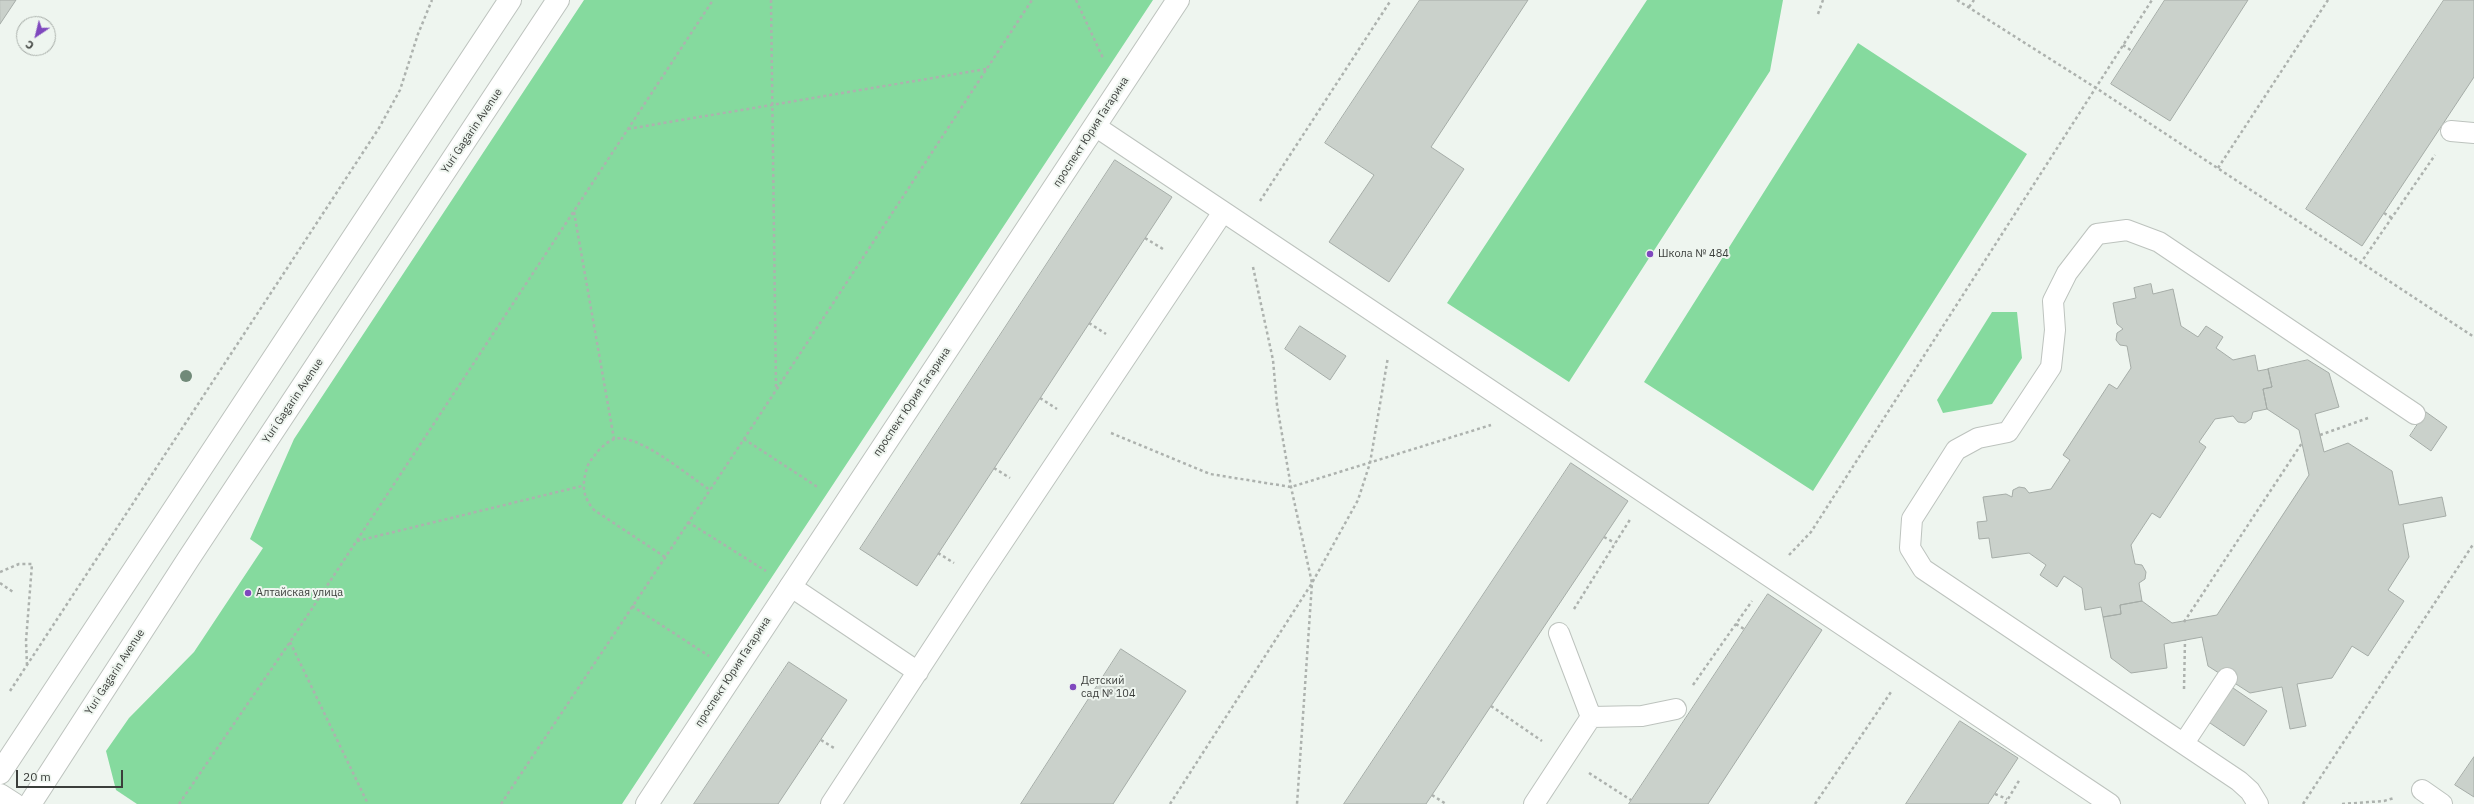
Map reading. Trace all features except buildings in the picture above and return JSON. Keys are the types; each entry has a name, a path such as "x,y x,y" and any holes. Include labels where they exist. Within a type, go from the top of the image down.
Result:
{"main road":[{"path":"0,773 510,0"},
{"name":"Yuri Gagarin Avenue","path":"30,804 198,545 558,0"},
{"name":"проспект Юрия Гагарина","path":"647,804 1178,0"},
{"path":"0,795 14,804"}],"lane":[{"path":"1095,126 2110,804"},
{"path":"2451,131 2474,133"},
{"path":"831,804 1083,420 1222,212"},
{"path":"2258,804 2250,791 2238,781 2184,743 1923,569 1910,548 1912,519 1956,450 1978,438 2008,432 2051,367 2055,330 2053,301 2067,272 2097,234 2127,230 2159,242 2409,409"},
{"path":"790,586 918,672"},
{"path":"1559,633 1592,717"},
{"path":"2184,743 2227,678"},
{"path":"1592,717 1642,716 1676,709"},
{"path":"1534,804 1592,717"},
{"path":"2422,790 2442,804"}],"path":[{"path":"10,691 379,128 400,90 418,34 432,0"},
{"path":"179,804 290,642 713,0"},
{"path":"771,0 774,104 776,388"},
{"path":"501,804 744,439 776,388 1032,0"},
{"path":"1297,804 1312,583 1291,487 1277,405 1273,360 1244,226 1390,0"},
{"path":"1818,14 1823,0"},
{"path":"1957,0 2096,88 2360,264 2474,337"},
{"path":"1969,7 1974,0"},
{"path":"1769,576 1811,532 2152,0"},
{"path":"2218,168 2328,0"},
{"path":"2123,45 2132,51"},
{"path":"628,129 987,69"},
{"path":"2360,264 2451,131"},
{"path":"574,212 614,439"},
{"path":"2384,213 2392,218"},
{"path":"1170,804 1312,583 1358,500 1370,463 1388,359 1386,321"},
{"path":"2320,435 2409,409"},
{"path":"1083,420 1210,474 1291,487 1526,414"},
{"path":"665,557 594,510 587,502 582,486 588,465 599,449 614,439 628,439 644,445 710,490"},
{"path":"744,439 844,504"},
{"path":"2184,622 2302,443"},
{"path":"356,542 582,486"},
{"path":"1559,633 1646,494"},
{"path":"688,522 790,586"},
{"path":"1604,537 1615,543"},
{"path":"2303,804 2474,542"},
{"path":"0,572 19,564 32,564 26,641 27,666"},
{"path":"1,584 13,592"},
{"path":"632,606 734,672"},
{"path":"1676,709 1736,624 1744,630"},
{"path":"290,642 368,804"},
{"path":"1815,804 1907,668"},
{"path":"2342,804 2384,801 2422,790"},
{"path":"1995,794 2007,799"},
{"path":"1432,795 1446,804"}],"green space":[{"path":"584,0 1153,0 622,804 137,804 116,790 106,751 129,718 194,652 263,548 250,539 294,439"},
{"path":"1647,0 1783,0 1770,71 1569,382 1447,303"},
{"path":"1858,43 2027,154 1813,491 1644,382"},
{"path":"1992,312 2017,312 2022,358 1992,404 1943,413 1937,400"}],"place":[{"name":"Школа № 484","path":"1650,254"},
{"name":"Алтайская улица","path":"248,593"},
{"name":"Детский сад № 104","path":"1073,687"}]}
